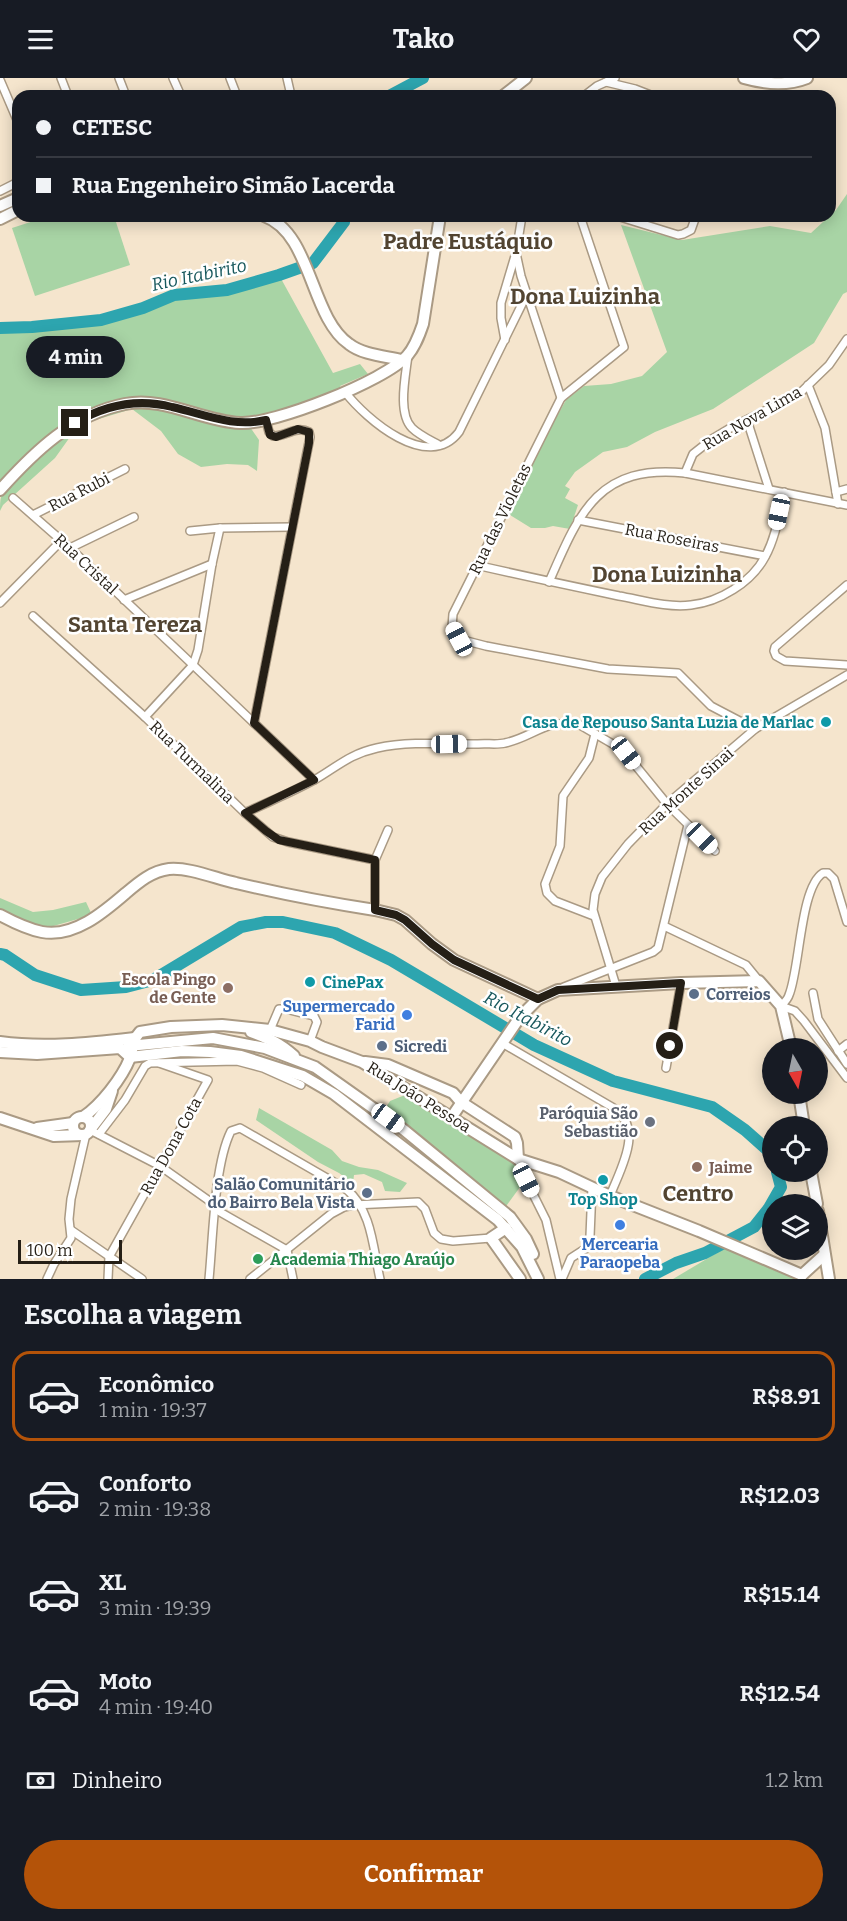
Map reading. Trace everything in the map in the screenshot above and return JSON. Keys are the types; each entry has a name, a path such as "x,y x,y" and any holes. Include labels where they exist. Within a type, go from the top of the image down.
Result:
{"street":[{"path":"511,90 526,78"},
{"path":"593,90 615,78"},
{"path":"744,78 757,82 777,83 807,78"},
{"path":"0,80 12,108"},
{"path":"606,82 638,90"},
{"path":"276,222 285,229 295,245 328,317 339,335 350,345 364,352 405,357"},
{"path":"0,490 38,450 62,431 88,416 118,405 153,403 229,422 243,423 282,416 379,377 405,357 418,339 423,324 439,222"},
{"path":"505,340 501,303 516,253 521,222"},
{"name":"Rua das Violetas","path":"582,222 624,347 561,398 476,565 453,614 452,627 459,639 486,646 608,669 678,673 711,706 755,729"},
{"path":"636,222 678,235 691,230 694,222"},
{"path":"516,253 526,296 561,398"},
{"path":"345,392 354,405 375,424 402,440 424,447 451,441 459,432 526,296"},
{"name":"Rua Nova Lima","path":"685,473 697,450 732,427 789,399 808,385 829,364 847,339"},
{"path":"405,357 404,406 408,423 418,433 440,445"},
{"path":"808,385 825,428 838,504"},
{"path":"254,723 310,434 307,430 298,429 273,436 269,432 266,420"},
{"path":"747,420 769,489"},
{"name":"Rua Rubi","path":"33,515 125,469"},
{"path":"549,582 578,520 588,506 600,494 621,480 640,474 685,473 847,505"},
{"path":"836,492 847,489"},
{"path":"476,565 549,582 670,605 691,605 714,599 748,578 765,556 775,531 784,492"},
{"name":"Rua Cristal","path":"13,498 70,548 314,780"},
{"path":"70,548 134,517"},
{"name":"Rua Roseiras","path":"578,520 765,556"},
{"path":"190,531 220,528 292,527"},
{"path":"146,717 193,665 198,650 220,528"},
{"path":"0,603 62,541"},
{"path":"124,600 212,564"},
{"path":"847,585 778,644 774,651 776,656 785,661 847,665"},
{"name":"Rua Turmalina","path":"33,616 146,717 266,831 279,840 375,860"},
{"name":"Rua Monte Sinai","path":"616,986 593,910 595,894 602,877 628,844 667,804 755,729 847,675"},
{"path":"245,813 314,780 346,759 376,748 503,744 537,729 564,724 580,725 623,750 667,804 715,851"},
{"path":"594,916 555,901 547,893 545,884 560,846 563,796 589,758 596,734"},
{"path":"451,1118 503,1040 520,1017 538,999 653,952 660,943 688,825"},
{"path":"375,910 375,860 388,830"},
{"path":"0,915 43,933 66,931 89,921 157,871 174,868 236,884 396,915 454,960 538,999"},
{"path":"781,1006 789,995 810,894 816,880 823,873 828,873 834,879 847,922"},
{"path":"664,926 746,965 781,1006 789,1038"},
{"path":"558,990 759,981"},
{"path":"666,1068 681,983"},
{"path":"813,993 818,1019 847,1064"},
{"path":"781,1006 795,1011 847,1078"},
{"path":"270,1030 279,1009 314,1016 317,1022 310,1041"},
{"path":"0,1052 37,1054 120,1048 135,1038 197,1024 270,1030 310,1041 362,1062"},
{"path":"231,1025 271,1038 282,1044 298,1060"},
{"path":"31,1127 50,1127 78,1120 96,1106 114,1085 130,1058 135,1038"},
{"path":"0,1042 54,1045 135,1038 213,1038 266,1048 315,1067 404,1130 510,1217 526,1239 545,1279"},
{"path":"503,1040 617,1110 625,1119 628,1149 610,1196"},
{"path":"266,1048 282,1044 322,1047"},
{"path":"838,1051 847,1044"},
{"path":"120,1048 130,1058"},
{"path":"130,1058 182,1051 210,1052 241,1056 303,1076 334,1094 506,1228 522,1247 538,1279"},
{"path":"0,1118 54,1136 90,1133 125,1100 145,1066 150,1063 237,1061 263,1068 301,1085"},
{"name":"Rua João Pessoa","path":"362,1062 388,1065 453,1093 461,1102 515,1137 518,1159"},
{"name":"Rua João Pessoa","path":"362,1062 518,1159 558,1172 801,1277"},
{"name":"Rua Dona Cota","path":"109,1257 208,1080 159,1063"},
{"path":"47,1279 70,1240 71,1199 90,1133 106,1109 114,1085"},
{"path":"78,1120 75,1132 90,1133 160,1166 208,1200 220,1212 286,1250 293,1279"},
{"path":"209,1279 224,1151 231,1131 237,1128 247,1131 346,1189 361,1204 368,1221 380,1279"},
{"path":"518,1159 546,1220 561,1279"},
{"path":"561,1279 571,1258 585,1249 590,1236 592,1188"},
{"path":"250,1279 338,1210 361,1204 418,1202 425,1209 434,1233 441,1239 453,1241 491,1238 506,1228"},
{"path":"71,1230 142,1279"},
{"path":"491,1238 520,1279"},
{"path":"108,1279 109,1257"},
{"path":"801,1277 819,1260"},
{"path":"825,1260 829,1279"}],"green space":[{"path":"847,194 847,292 843,294 814,343 713,409 655,432 627,447 603,452 575,472 565,486 570,489 565,498 578,505 570,529 553,526 531,528 507,513 532,461 566,400 584,386 611,384 642,376 667,352 621,225 682,240 770,226 811,233 823,222 836,222 836,210"},
{"path":"30,222 116,222 130,265 35,296 12,228"},
{"path":"279,275 333,373 360,364 368,374 340,386 342,390 250,427 259,440 257,471 248,465 227,464 201,467 178,454 161,431 132,409 92,421 70,437 55,458 3,505 0,511 1,497 11,480 57,440 0,485 0,328 101,320 143,308 174,295 227,290"},
{"path":"0,898 33,912 86,902 92,915 43,929 0,911"},
{"path":"405,1095 512,1160 523,1183 504,1209 385,1109 390,1101"},
{"path":"259,1108 332,1150 342,1161 378,1170 407,1183 400,1192 385,1191 382,1182 364,1174 354,1175 353,1183 256,1120"},
{"path":"725,1248 796,1279 673,1279"}],"waterway":[{"name":"Rio Itabirito","path":"400,90 423,78"},
{"name":"Rio Itabirito","path":"0,328 101,320 143,308 174,295 227,290 279,275 313,263 344,222"},
{"name":"Rio Itabirito","path":"0,954 35,975 81,990 126,987 153,980 241,927 266,922 283,922 335,933 391,960 534,1045 613,1081 712,1107 762,1145"},
{"name":"Rio Itabirito","path":"645,1279 676,1263 705,1253 754,1227 769,1208 781,1187 780,1182"}],"place":[{"name":"Casa de Repouso Santa Luzia de Marlac","path":"826,722"},
{"name":"CinePax","path":"310,982"},
{"name":"Escola Pingo de Gente","path":"228,988"},
{"name":"Correios","path":"694,994"},
{"name":"Supermercado Farid","path":"407,1015"},
{"name":"Sicredi","path":"382,1046"},
{"name":"Paróquia São Sebastião","path":"650,1122"},
{"name":"Jaime","path":"697,1167"},
{"name":"Top Shop","path":"603,1180"},
{"name":"Salão Comunitário do Bairro Bela Vista","path":"367,1193"},
{"name":"Mercearia Paraopeba","path":"620,1225"},
{"name":"Academia Thiago Araújo","path":"258,1259"}],"district":[{"name":"Padre Eustáquio","path":"468,241"},
{"name":"Dona Luizinha","path":"585,296"},
{"name":"Dona Luizinha","path":"667,574"},
{"name":"Santa Tereza","path":"135,624"},
{"name":"Centro","path":"698,1193"}],"route":[{"path":"75,423 110,407 140,402 171,406 229,422 266,420 270,435 276,437 298,429 309,432 309,443 254,723 314,780 245,813 279,840 375,860 375,910 396,915 405,920 454,960 538,999 558,990 681,983 670,1046"}]}
